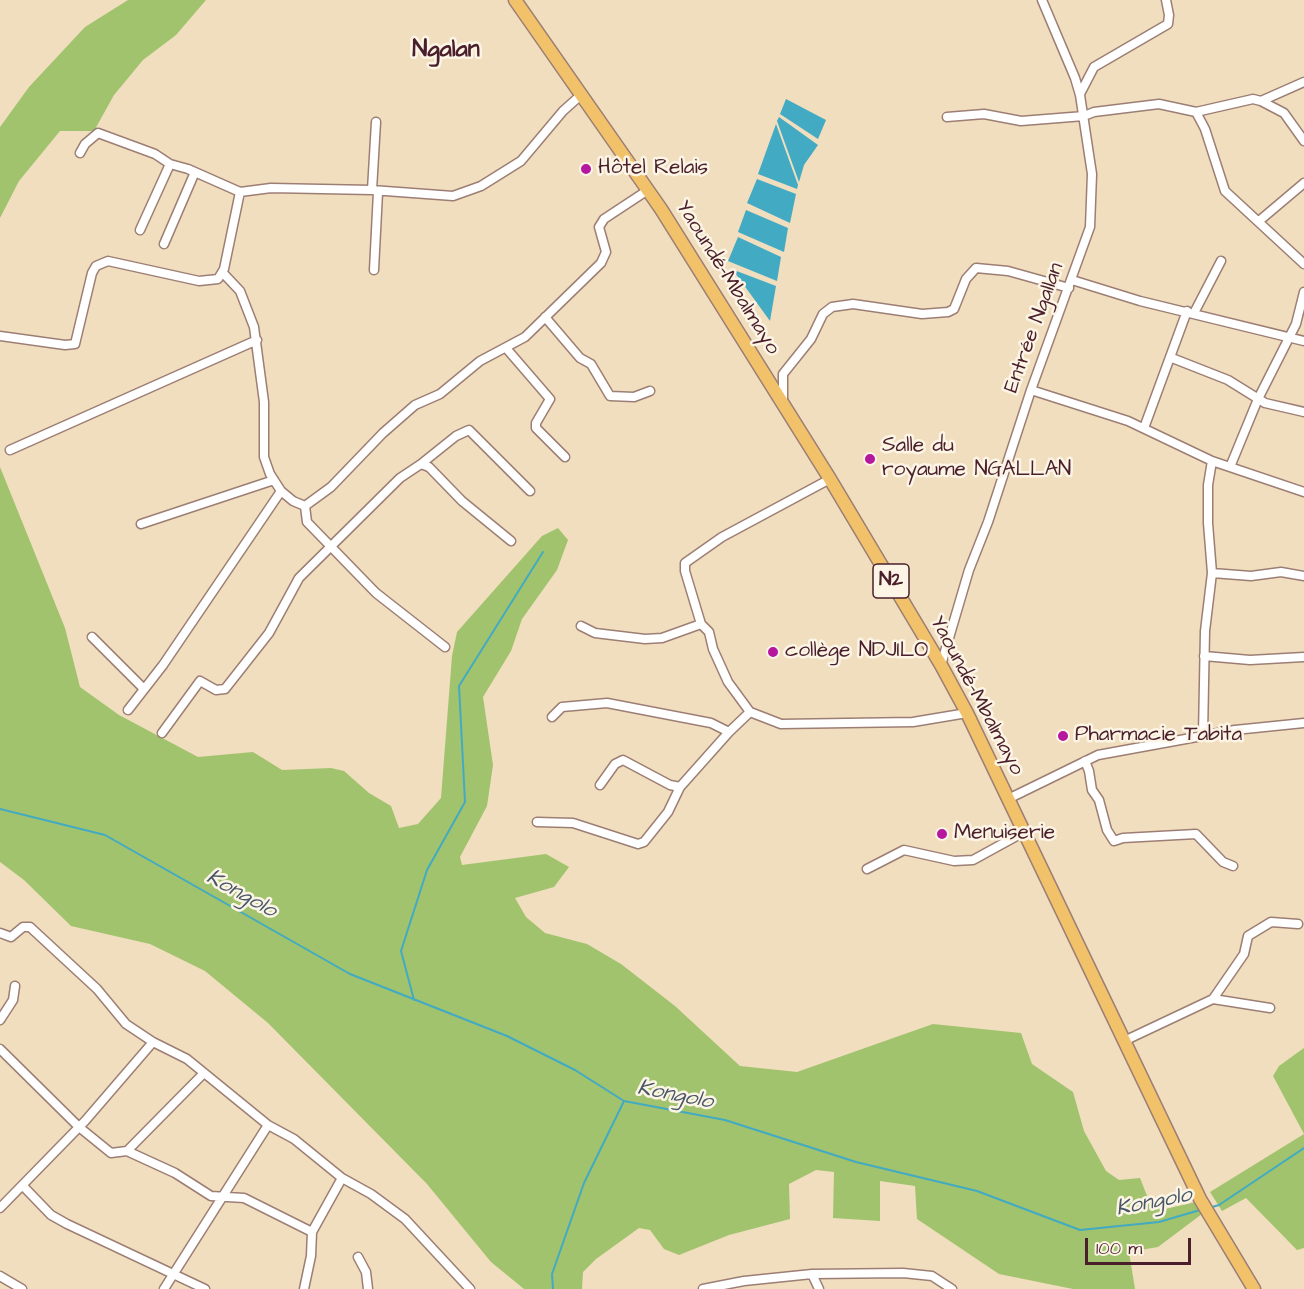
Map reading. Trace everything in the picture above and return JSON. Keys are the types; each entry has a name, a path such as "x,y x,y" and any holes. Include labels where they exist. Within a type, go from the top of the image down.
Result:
{"highway":[{"name":"Yaoundé-Mbalmayo","path":"515,0 648,189 830,479 941,664 967,713 1200,1198 1254,1289"}],"street":[{"name":"Entrée Ngallan","path":"941,664 956,607 1090,227 1092,174 1080,95 1042,0"},
{"path":"1080,95 1094,67 1168,24 1170,21 1166,0"},
{"path":"1261,101 1304,82"},
{"path":"80,153 85,144 98,133 155,154 170,164 195,172 240,192 271,188 453,196 481,186 521,161 563,111 582,94"},
{"path":"947,117 984,114 1022,122 1084,116 1094,112 1159,104 1196,112 1253,99 1284,113 1304,141"},
{"path":"1196,112 1205,129 1225,191 1246,213 1259,221 1304,264"},
{"path":"374,270 376,122"},
{"path":"140,230 170,164"},
{"path":"164,244 195,172"},
{"path":"1259,221 1304,183"},
{"path":"305,506 331,487 383,433 415,405 440,394 480,360 525,337 601,263 606,252 599,227 604,219 648,189"},
{"path":"0,336 65,345 75,344 82,320 84,296 92,273 96,266 108,261 199,281 218,279 223,273 240,192"},
{"path":"1144,428 1191,312 1221,261"},
{"path":"785,409 783,374 811,339 823,314 832,307 853,304 892,311 941,314 954,309 966,279 976,268 1008,271 1070,284 1304,341"},
{"path":"223,273 240,291 251,314 257,340 264,402 264,457 281,491 293,501 305,506"},
{"path":"1230,467 1258,399 1296,324 1304,292"},
{"path":"544,317 580,358 591,364 610,396 634,397 650,391"},
{"path":"10,450 257,340"},
{"path":"506,348 550,399 536,423 536,428 565,457"},
{"path":"1172,358 1228,380 1258,399 1279,408 1304,412"},
{"path":"1032,390 1144,428 1212,461 1304,492"},
{"path":"162,733 200,681 216,690 225,688 269,633 299,578 400,478 456,436 469,430 530,491"},
{"path":"1203,735 1204,656 1212,573 1208,485 1212,461"},
{"path":"421,464 429,467 462,501 511,541"},
{"path":"830,479 722,537 688,559 685,571 701,624 709,632 713,649 728,682 750,712 781,724 914,722 967,713"},
{"path":"141,524 274,480"},
{"path":"128,710 281,491"},
{"path":"305,506 307,522 376,593 445,647"},
{"path":"1212,573 1251,576 1281,572 1304,576"},
{"path":"581,626 594,633 645,639 662,638 701,624"},
{"path":"92,637 144,689"},
{"path":"1204,656 1250,660 1304,657"},
{"path":"552,717 562,707 607,703 711,723 729,732"},
{"path":"537,822 573,823 638,844 648,839 668,812 680,788 729,732 750,712"},
{"path":"1008,799 1085,761 1136,747 1203,735 1304,723"},
{"path":"600,785 615,764 623,760 680,788"},
{"path":"1085,761 1092,790 1099,800 1107,830 1114,841 1123,838 1196,834 1223,862 1233,866"},
{"path":"867,869 904,850 954,861 974,860 1024,832"},
{"path":"1124,1041 1213,999 1244,954 1248,936 1271,922 1298,924"},
{"path":"0,933 11,937 23,927 30,927 97,989 126,1024 153,1042 187,1059 268,1125 294,1139 342,1178 371,1194 405,1219 470,1289"},
{"path":"0,1020 14,1000 15,986"},
{"path":"1213,999 1270,1008"},
{"path":"0,1208 79,1127 153,1042"},
{"path":"0,1049 79,1127 111,1153 127,1150 204,1073"},
{"path":"164,1289 268,1125"},
{"path":"127,1150 175,1173 211,1196 244,1198 312,1232"},
{"path":"304,1289 311,1256 312,1232 342,1178"},
{"path":"23,1186 51,1215 205,1289"},
{"path":"358,1257 366,1272 368,1289"},
{"path":"812,1274 819,1289"},
{"path":"703,1289 744,1281 812,1274 925,1274 952,1289"},
{"path":"0,1275 22,1289"}],"green space":[{"path":"128,0 206,0 176,35 143,60 114,95 94,131 60,131 19,181 0,218 0,127 29,87 85,27"},
{"path":"0,467 65,628 80,687 119,715 198,757 253,752 282,770 331,768 344,771 369,793 391,806 399,828 418,824 441,798 452,656 457,632 542,536 558,528 568,540 557,570 522,619 511,651 483,697 493,765 487,806 460,857 462,865 546,854 569,867 554,887 515,898 526,917 545,933 587,944 621,964 675,1006 740,1066 797,1072 933,1024 1021,1033 1032,1064 1073,1092 1084,1131 1106,1171 1119,1180 1140,1178 1151,1206 1165,1209 1196,1202 1202,1214 1158,1247 1129,1252 1135,1289 1073,1289 999,1274 917,1219 915,1186 880,1181 880,1221 833,1218 834,1172 816,1170 789,1184 790,1219 729,1235 679,1255 664,1249 650,1230 639,1228 596,1259 583,1272 582,1289 524,1289 491,1262 427,1184 268,1023 205,971 150,944 71,926 24,880 0,862"},
{"path":"1304,1048 1304,1134 1273,1076 1279,1066"},
{"path":"1304,1134 1304,1248 1297,1250 1246,1198 1222,1211 1210,1192"}],"water":[{"path":"786,99 826,120 818,139 780,114"},
{"path":"779,117 818,145 804,165 799,182 777,121"},
{"path":"776,124 798,185 797,189 758,174"},
{"path":"757,179 796,194 790,223 747,203"},
{"path":"746,210 788,228 784,252 738,232"},
{"path":"738,237 781,257 777,281 728,261"},
{"path":"733,270 776,286 770,321"}],"waterway":[{"path":"414,1000 401,951 427,870 465,802 459,686 543,552"},
{"name":"Kongolo","path":"0,809 105,835 350,974 507,1036 575,1070 624,1101 725,1120 856,1162 977,1191 1080,1230 1159,1222 1200,1210"},
{"path":"553,1289 552,1274 584,1183 624,1101"},
{"name":"Kongolo","path":"1209,1208 1219,1205 1304,1148"}],"place":[{"name":"Hôtel Relais","path":"586,169"},
{"name":"Salle du royaume NGALLAN","path":"870,459"},
{"name":"collège NDJILO","path":"773,652"},
{"name":"Pharmacie Tabita","path":"1063,736"},
{"name":"Menuiserie","path":"942,834"}],"district":[{"name":"Ngalan","path":"446,51"}]}
